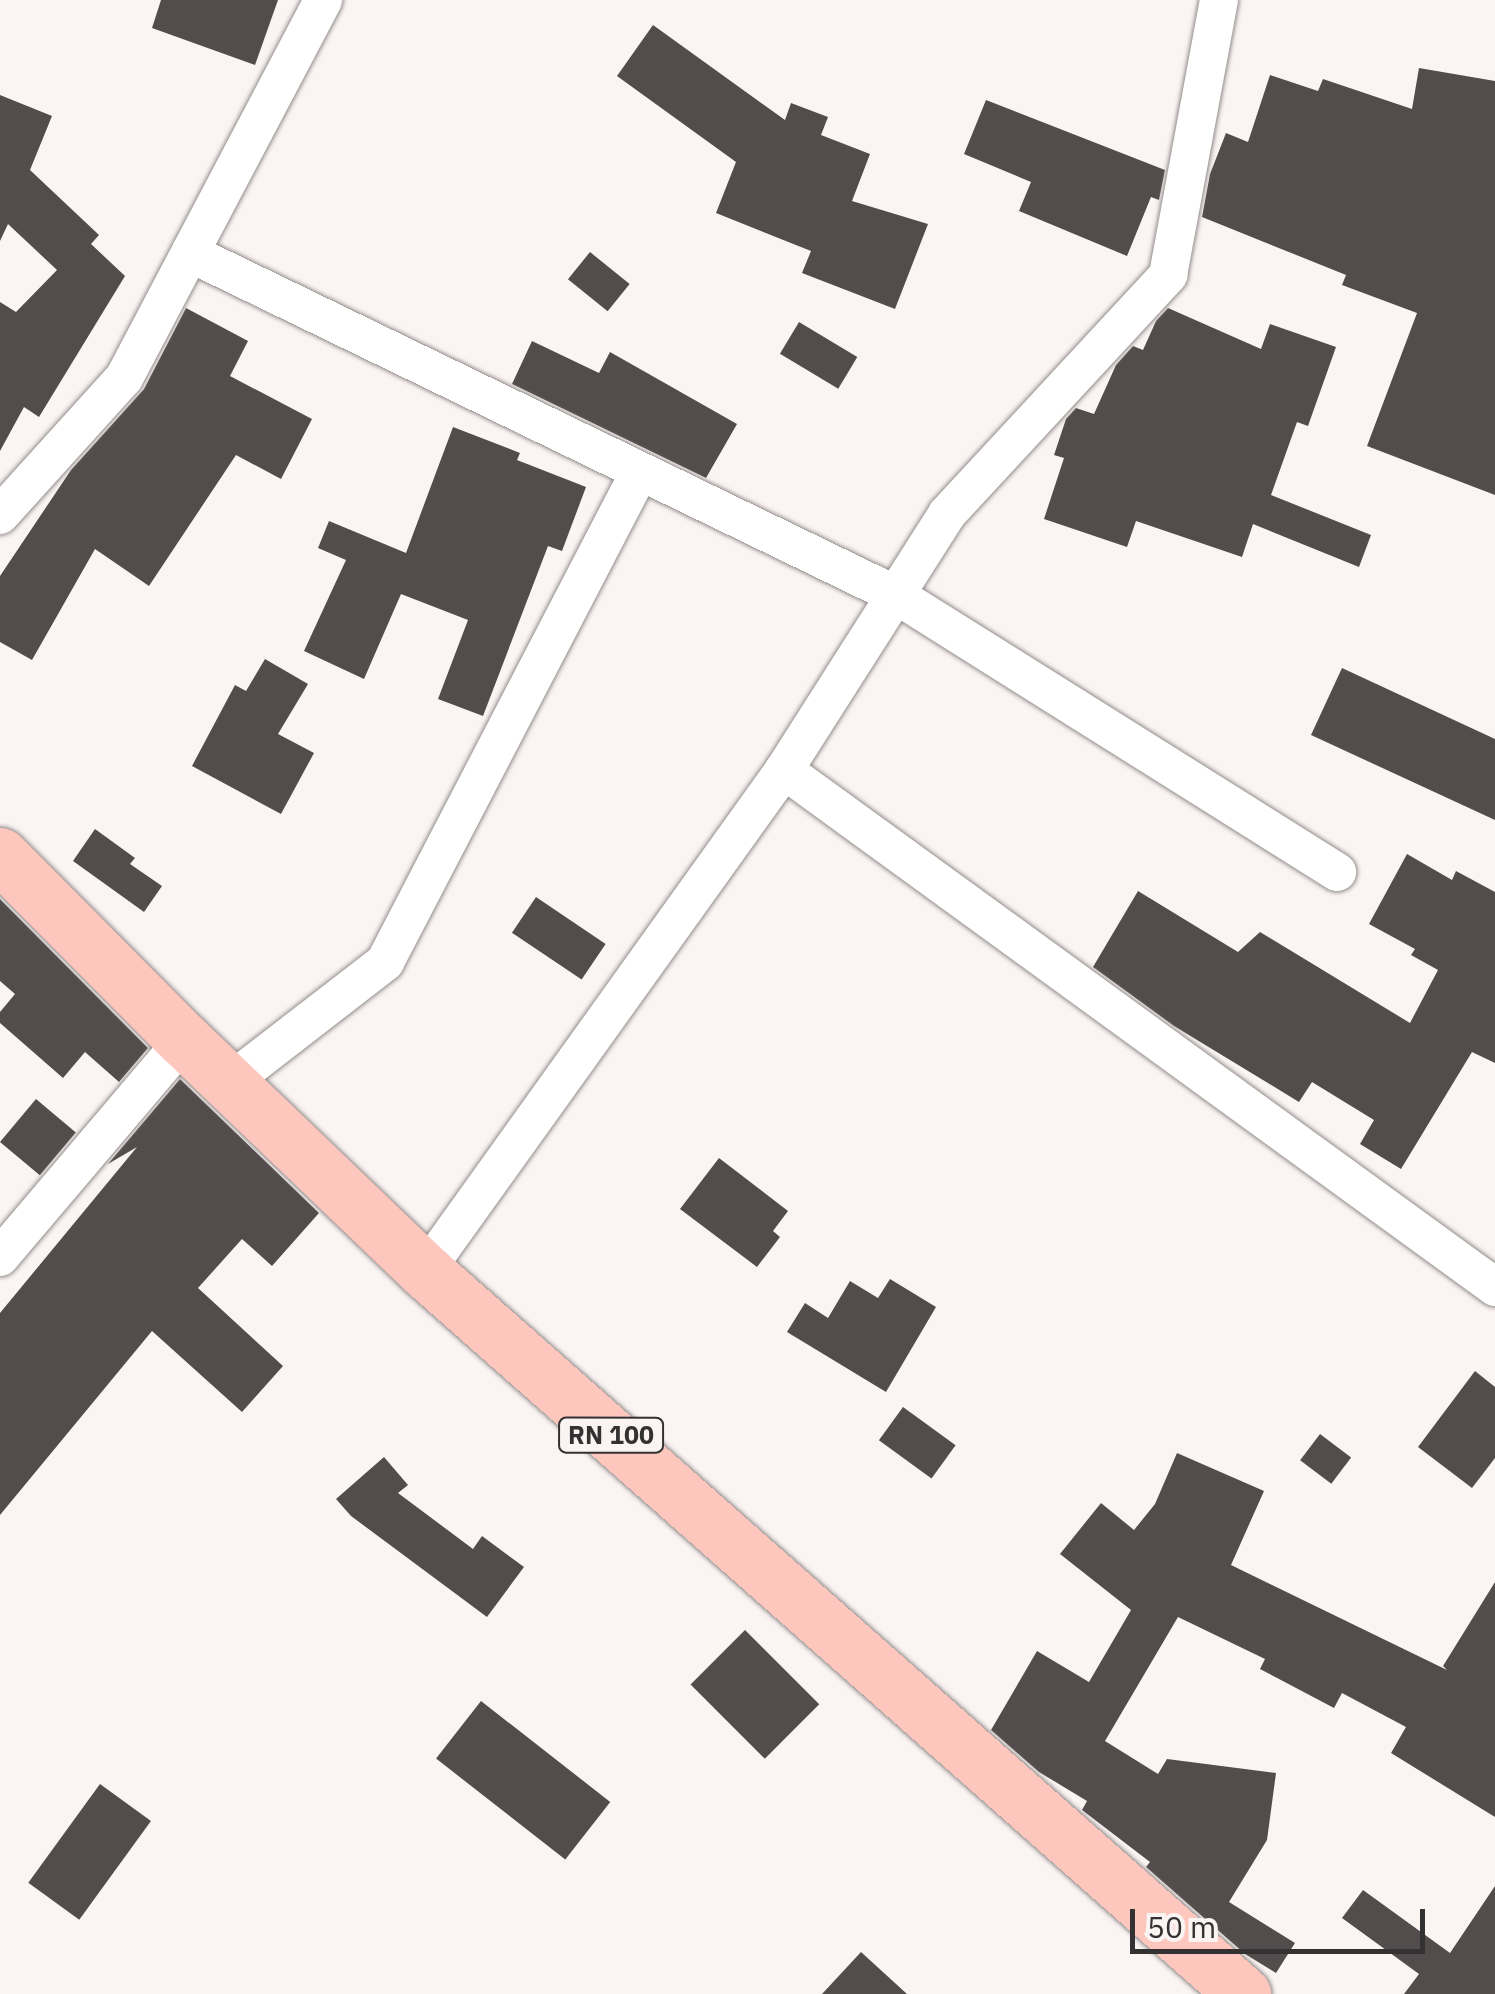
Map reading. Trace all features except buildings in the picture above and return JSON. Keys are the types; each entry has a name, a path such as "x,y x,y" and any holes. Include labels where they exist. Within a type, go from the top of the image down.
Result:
{"main road":[{"name":"RN 100","path":"0,854 184,1040 426,1270 1243,1994"}],"street":[{"path":"0,515 124,378 323,0"},
{"path":"426,1270 784,770 946,514 1168,275 1219,0"},
{"path":"190,254 896,595 1337,872"},
{"path":"230,1082 386,962 640,472"},
{"path":"784,770 1495,1288"},
{"path":"0,1258 184,1040"}]}
